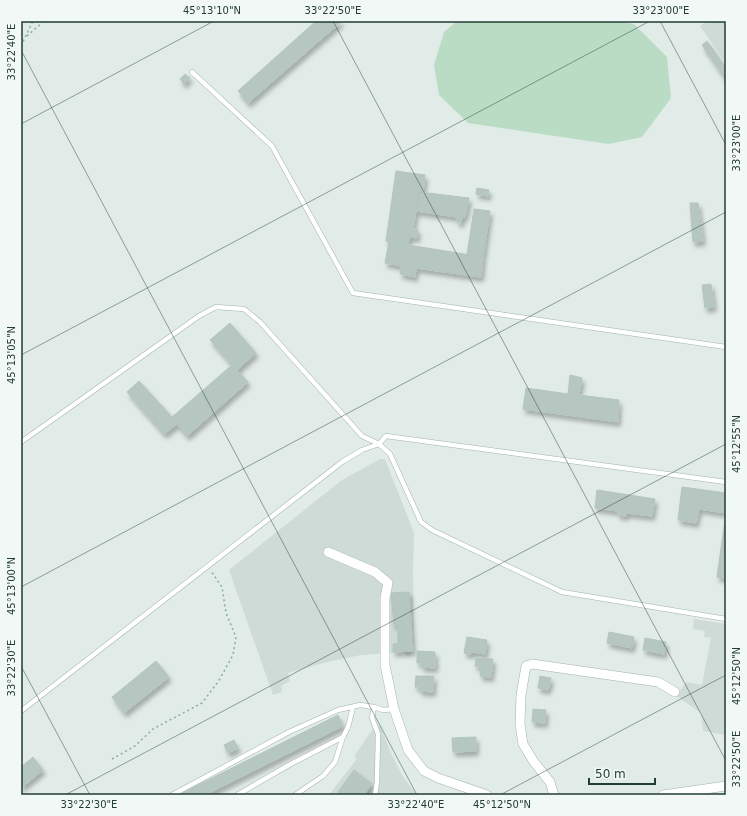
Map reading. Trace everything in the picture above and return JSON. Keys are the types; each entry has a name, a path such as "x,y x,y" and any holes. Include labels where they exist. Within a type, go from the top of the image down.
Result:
{"street":[{"path":"328,552 375,572 388,583 385,598 385,665 394,709 408,750 424,771 438,778 488,795"},
{"path":"554,795 550,782 534,762 523,744 520,724 526,666 532,664 658,682 675,692"},
{"path":"663,795 699,792 726,786"}],"lane":[{"path":"192,72 272,146 353,293 726,347"},
{"path":"21,442 199,316 216,307 244,309 260,322 362,436 379,444 390,454 421,522 432,530 562,592 726,619"},
{"path":"21,711 342,462 362,450 379,444 386,436 726,482"},
{"path":"172,795 289,732 338,710 360,705 383,710 394,709"},
{"path":"296,795 323,776 335,762 343,737 348,727 353,707"},
{"path":"374,707 372,718 378,734 377,782 375,795"},
{"path":"237,795 289,765 343,737"}],"path":[{"path":"21,46 33,21"},
{"path":"25,38 44,21"},
{"path":"112,759 136,746 153,729 202,703 218,682 234,655 236,637 226,613 222,587 208,566"}],"shaded area":[{"path":"708,21 726,21 726,63 700,26"},
{"path":"380,459 385,459 414,533 414,650 408,657 404,652 361,655 327,662 288,673 290,681 281,686 282,692 273,695 229,570 342,480"},
{"path":"694,619 726,624 726,735 703,731 701,713 678,697 686,682 702,685 711,638 704,637 705,631 693,629"},
{"path":"380,725 390,751 403,777 417,795 329,795 356,760 355,755 372,730"}],"green space":[{"path":"457,21 615,21 634,24 667,57 671,98 642,137 609,144 468,123 439,95 434,65 444,32"}],"building":[{"path":"316,21 342,21 248,103 238,91"},
{"path":"707,41 726,68 726,80 702,45"},
{"path":"185,74 190,78 184,84 180,79"},
{"path":"396,171 425,175 423,192 419,192 413,229 418,229 417,238 409,237 408,245 386,241"},
{"path":"477,188 489,190 488,196 476,194"},
{"path":"419,192 469,198 465,217 462,217 461,223 457,222 457,217 416,211"},
{"path":"690,203 698,203 703,241 693,242"},
{"path":"474,209 490,211 483,257 467,255"},
{"path":"389,242 483,257 481,277 416,268 415,277 400,274 402,266 385,263"},
{"path":"711,284 714,307 705,308 702,285"},
{"path":"230,323 256,353 237,370 248,382 187,436 177,424 164,434 127,392 139,381 172,417 232,365 210,340"},
{"path":"570,375 582,378 579,395 619,400 618,422 523,409 526,388 568,394"},
{"path":"682,487 726,493 726,513 699,509 696,523 678,520"},
{"path":"597,490 655,499 652,516 626,513 626,516 618,515 618,511 595,508"},
{"path":"726,513 726,578 717,577"},
{"path":"409,592 413,651 393,652 393,644 398,643 398,625 394,625 391,593"},
{"path":"609,632 634,637 632,648 607,643"},
{"path":"467,637 487,640 485,654 472,652 471,654 464,653"},
{"path":"645,638 666,642 664,654 643,650"},
{"path":"417,651 435,652 435,668 422,667 422,663 417,663"},
{"path":"476,658 493,659 491,677 480,676 481,667 475,666"},
{"path":"156,661 169,677 124,713 112,697"},
{"path":"416,676 434,676 433,692 420,691 420,687 415,687"},
{"path":"540,676 551,678 548,690 538,688"},
{"path":"533,709 546,710 545,723 532,722"},
{"path":"338,715 343,726 205,795 178,795"},
{"path":"476,737 476,751 453,752 452,738"},
{"path":"234,740 238,748 228,753 224,745"},
{"path":"33,757 43,770 21,788 21,767"},
{"path":"354,770 372,784 364,795 342,795 338,792"}]}
